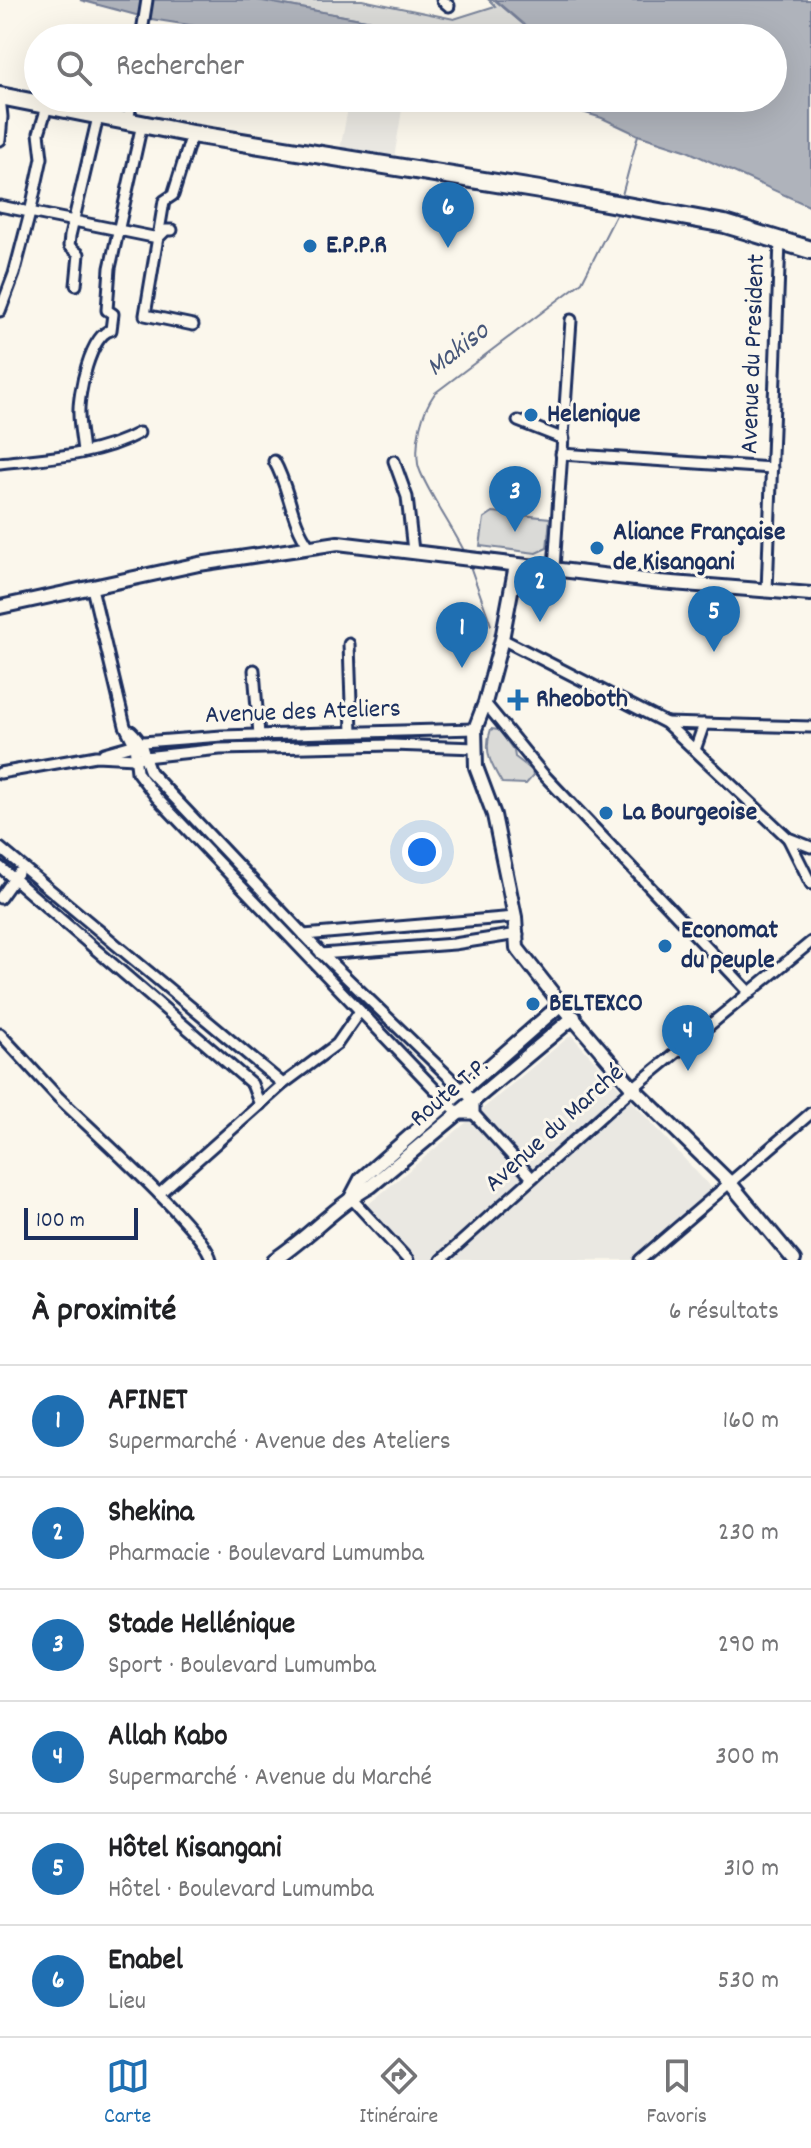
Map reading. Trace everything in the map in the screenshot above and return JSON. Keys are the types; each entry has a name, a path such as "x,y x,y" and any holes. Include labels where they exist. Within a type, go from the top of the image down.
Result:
{"highway":[{"path":"0,96 24,102"},
{"path":"72,112 725,224 811,250"}],"street":[{"path":"143,24 147,2"},
{"path":"0,96 0,140"},
{"path":"0,311 14,274 30,213 42,158 39,133 45,112"},
{"path":"83,452 79,411 94,345 104,331 111,330 113,314 107,310 110,268 120,230 135,123 134,112"},
{"path":"76,285 79,254 69,246 98,117"},
{"path":"192,134 173,195 164,201 145,315 193,325"},
{"path":"0,206 158,238"},
{"path":"158,238 166,230 172,230"},
{"name":"Avenue du President","path":"767,591 780,241"},
{"path":"554,568 571,320"},
{"path":"518,421 564,439"},
{"path":"0,462 41,459 118,445 139,433"},
{"name":"Avenue du President","path":"561,454 772,468"},
{"path":"274,461 282,475 298,531 309,546"},
{"path":"394,461 407,497 413,551"},
{"path":"0,607 199,564 309,546 357,544 660,582 811,594"},
{"path":"516,565 502,639 475,729 476,767 494,815 518,934 517,948 633,1088 729,1182 794,1260"},
{"path":"92,588 125,726 138,743 140,757 137,772 157,798 460,1114"},
{"path":"502,639 666,723 788,838 811,884"},
{"path":"349,644 352,732"},
{"path":"254,670 259,735"},
{"path":"485,703 543,774 750,993"},
{"path":"666,723 811,727"},
{"path":"695,750 704,724"},
{"name":"Avenue des Ateliers","path":"96,756 138,743 259,735 475,729"},
{"path":"0,773 96,756 140,757 220,749 392,745 476,748"},
{"path":"140,757 150,772 322,954 463,1089 532,1178"},
{"path":"788,838 811,847"},
{"path":"0,848 283,1084"},
{"path":"0,867 252,1084 260,1105"},
{"path":"0,898 23,867"},
{"path":"288,936 515,917"},
{"path":"305,954 454,944 518,934"},
{"name":"Avenue du Marché","path":"441,1260 633,1088 811,942"},
{"name":"Route T.P.","path":"351,1198 361,1179 561,1004"},
{"path":"159,1194 283,1084 337,1044 360,1011"},
{"name":"Route T.P.","path":"274,1260 301,1242 351,1198 371,1186 460,1114 474,1107 574,1017"},
{"path":"198,1037 212,1025"},
{"path":"0,1034 58,1097 159,1194 202,1243 211,1260"},
{"path":"640,1260 811,1113"},
{"path":"351,1198 408,1260"}],"shaded area":[{"path":"80,0 257,0 388,24 183,24"},
{"path":"257,0 362,0 454,19 495,6 489,0 495,0 523,24 388,24"},
{"path":"495,0 811,0 811,207 685,150 582,112 787,112 787,24 523,24"},
{"path":"347,112 402,112 394,158 340,150"},
{"path":"493,512 550,518 547,548 536,553 480,546 484,518"},
{"path":"491,729 499,730 515,757 532,770 533,776 526,784 502,783 489,758"},
{"path":"571,1035 713,1190 632,1260 414,1260 365,1207"}],"waterway":[{"name":"Makiso","path":"621,199 638,135"},
{"name":"Makiso","path":"465,553 420,472 418,436 426,409 435,393 582,282 617,213"},
{"name":"Makiso","path":"470,566 491,625"}],"place":[{"name":"E.P.P.R","path":"310,246"},
{"name":"Enabel","path":"448,248"},
{"name":"Helenique","path":"531,415"},
{"name":"Stade Hellénique","path":"515,532"},
{"name":"Aliance Française de Kisangani","path":"597,548"},
{"name":"Shekina","path":"540,622"},
{"name":"Hôtel Kisangani","path":"714,652"},
{"name":"AFINET","path":"462,668"},
{"name":"Rheoboth","path":"518,700"},
{"name":"La Bourgeoise","path":"606,813"},
{"name":"Economat du peuple","path":"665,946"},
{"name":"BELTEXCO","path":"533,1004"},
{"name":"Allah Kabo","path":"688,1071"}]}
